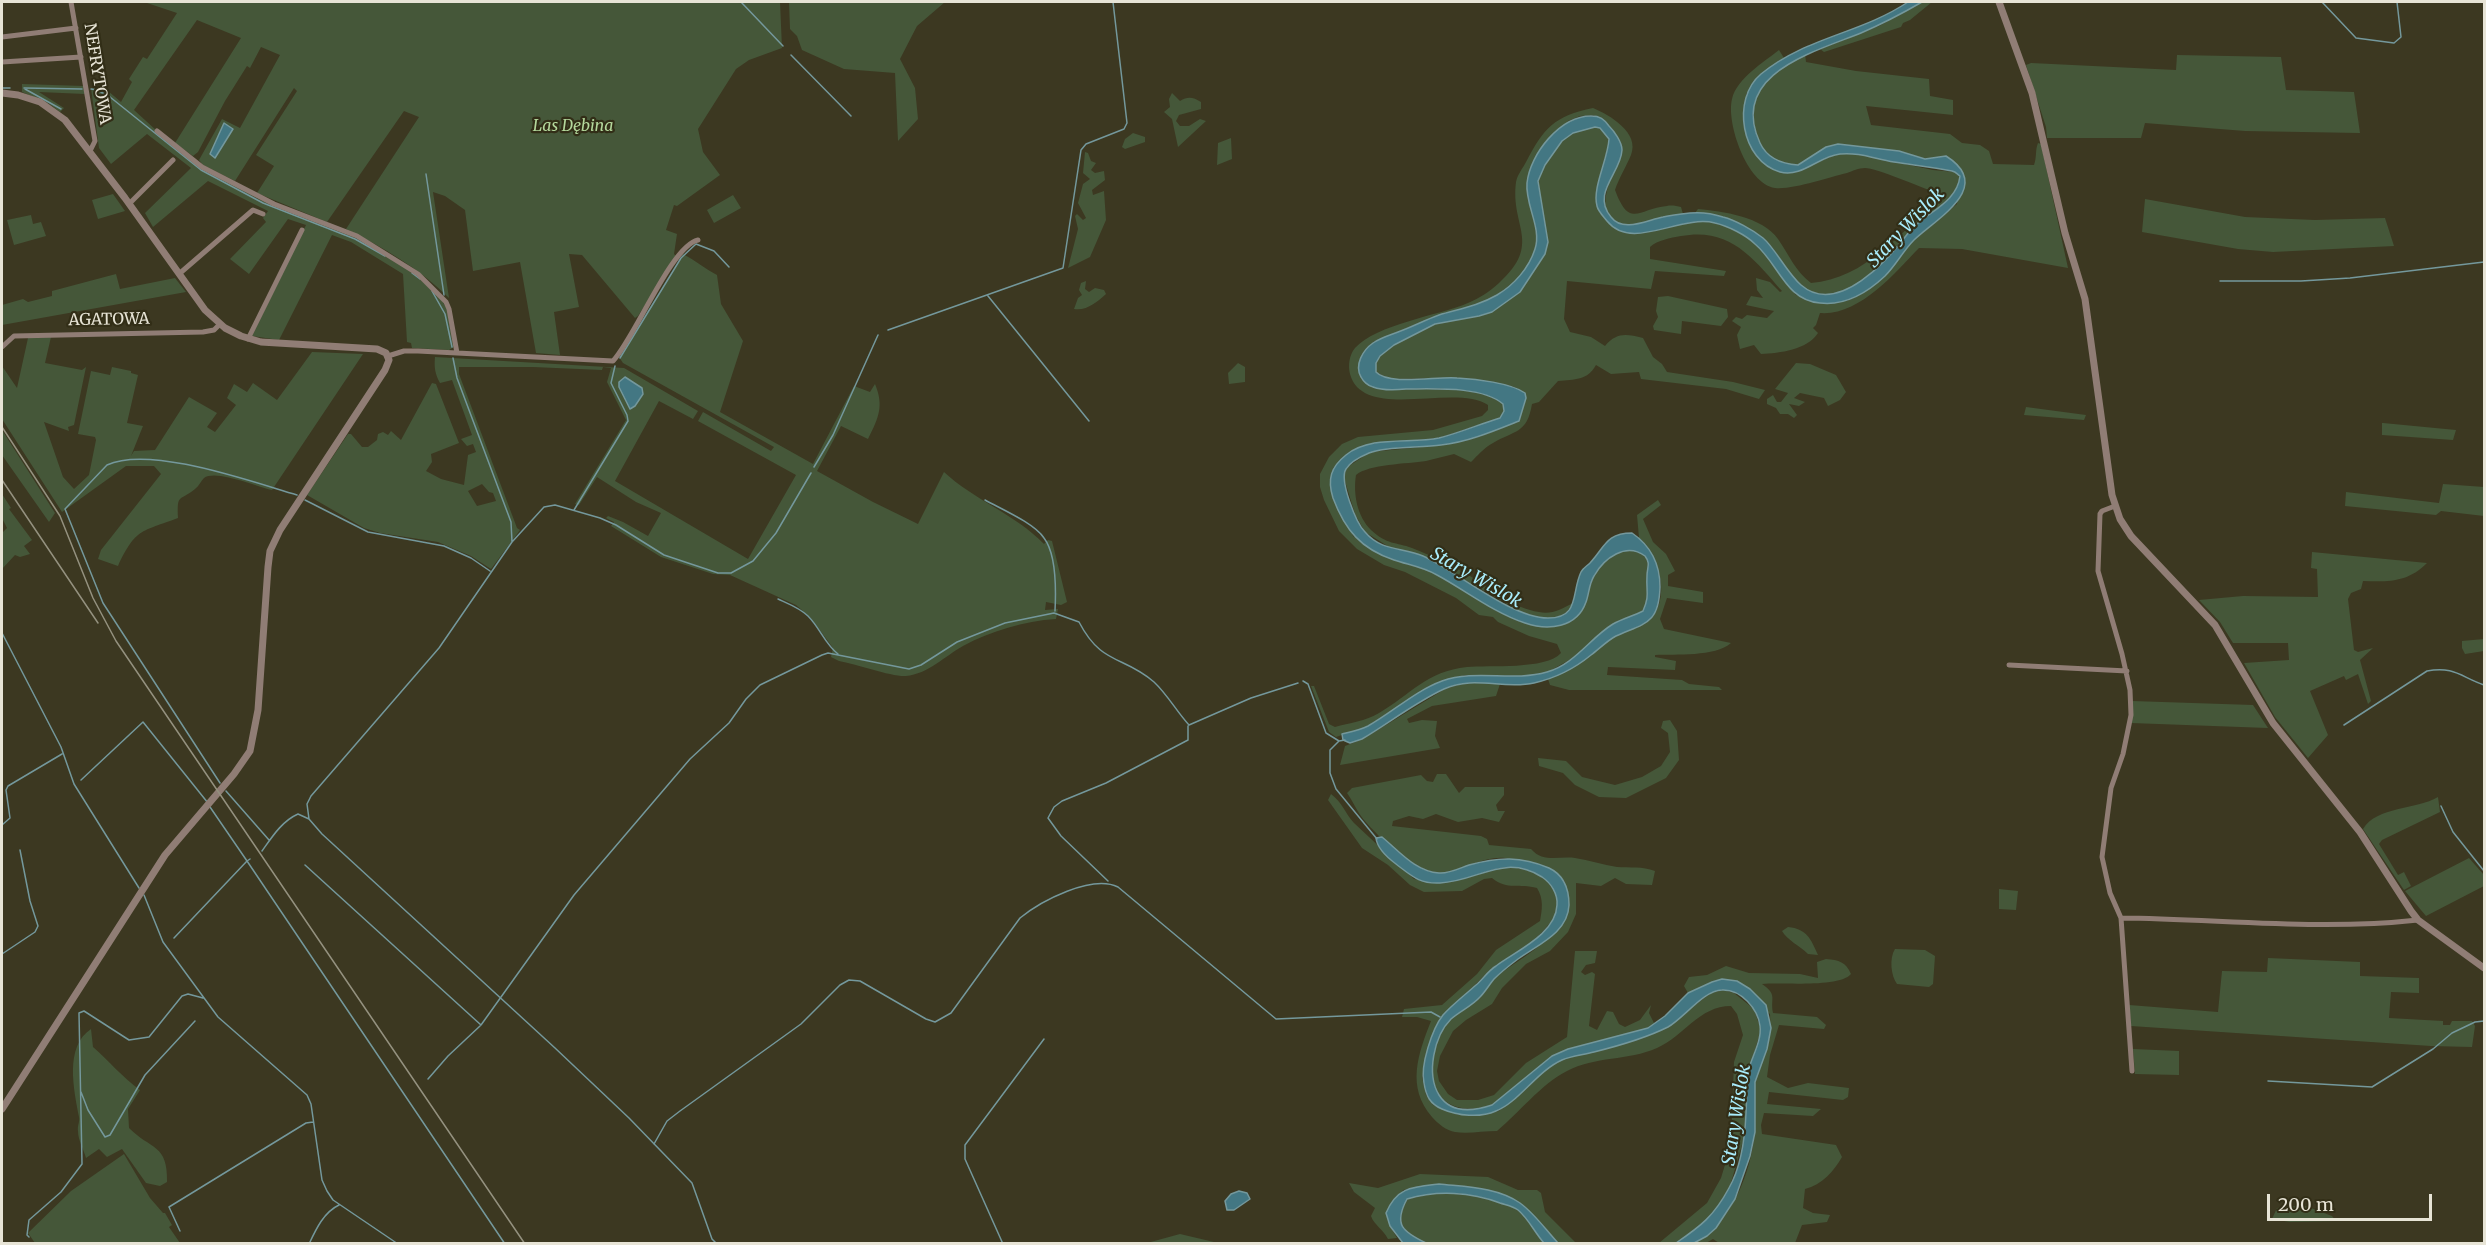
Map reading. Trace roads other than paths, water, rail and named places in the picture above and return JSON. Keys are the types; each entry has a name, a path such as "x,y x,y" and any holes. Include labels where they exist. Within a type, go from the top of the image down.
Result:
{"street":[{"name":"NEFRYTOWA","path":"71,2 95,141 90,151"},
{"path":"1999,2 2032,93 2065,232 2085,299 2115,506 2120,519 2131,536 2215,625 2273,723 2360,832 2418,920 2484,968"},
{"path":"2,37 76,28"},
{"path":"2,62 81,57"},
{"path":"2,93 29,98 49,106 65,120 205,310 220,324 248,339 273,343 377,349 388,356"},
{"path":"158,132 202,167 274,204 357,236 418,274 446,302 457,353"},
{"path":"129,204 173,160"},
{"path":"179,274 253,210 263,214"},
{"path":"248,339 302,230"},
{"path":"388,356 405,351 613,361 673,264 688,244 698,240"},
{"name":"AGATOWA","path":"2,347 14,336 203,332 214,330 220,324"},
{"path":"2,1109 165,855 234,774 250,751 258,710 270,551 301,496 385,370 388,356"},
{"path":"2115,506 2100,514 2098,572 2127,671 2131,714 2123,754 2111,788 2102,857 2110,893 2121,918 2132,1071"},
{"path":"2009,665 2127,671"},
{"path":"2121,918 2227,920 2322,926 2371,925 2418,920"}],"water":[{"path":"1908,2 1922,2 1869,30 1821,48 1781,69 1766,83 1756,99 1753,119 1763,148 1781,162 1798,165 1826,147 1838,144 1899,151 1925,159 1946,156 1960,168 1965,179 1963,190 1957,201 1914,240 1889,272 1871,287 1856,297 1838,302 1820,303 1808,300 1790,288 1763,252 1751,241 1736,231 1715,223 1687,223 1643,233 1617,230 1607,221 1597,206 1598,182 1609,139 1600,128 1595,127 1573,133 1562,141 1545,165 1538,181 1548,242 1545,254 1520,292 1492,312 1435,324 1394,345 1380,356 1376,363 1376,372 1391,379 1449,378 1483,381 1519,390 1525,393 1526,398 1519,421 1490,432 1451,444 1376,451 1350,464 1344,474 1345,482 1357,520 1365,532 1378,543 1415,553 1437,563 1518,611 1548,618 1558,617 1570,609 1581,572 1607,542 1617,535 1632,533 1649,549 1656,563 1660,578 1659,599 1653,615 1642,625 1613,638 1578,665 1557,676 1523,685 1466,683 1455,685 1423,700 1362,739 1350,743 1343,740 1342,734 1368,726 1423,690 1442,681 1468,676 1534,675 1557,668 1574,657 1613,624 1643,611 1647,597 1647,559 1638,552 1623,551 1610,558 1598,569 1591,582 1582,611 1576,617 1561,625 1543,627 1513,619 1432,572 1394,560 1363,544 1343,520 1330,485 1334,469 1346,455 1356,449 1379,442 1428,440 1447,436 1500,418 1504,411 1503,404 1494,398 1470,391 1390,390 1371,386 1363,380 1359,372 1359,363 1366,350 1373,343 1385,337 1439,315 1490,299 1515,281 1529,263 1537,241 1527,191 1529,172 1534,160 1548,139 1568,122 1591,116 1605,121 1622,147 1617,167 1605,191 1604,200 1606,208 1616,222 1629,225 1687,213 1728,218 1763,238 1796,280 1815,293 1831,294 1861,281 1889,256 1915,225 1953,194 1960,176 1952,171 1847,154 1825,158 1796,172 1780,172 1767,166 1756,156 1749,143 1744,113 1746,98 1752,85 1761,74 1778,62 1815,43 1871,22"},
{"path":"224,123 233,129 215,158 210,154"},
{"path":"625,377 642,388 643,394 635,406 630,409 619,387 619,382"},
{"path":"1382,837 1415,865 1431,872 1447,873 1469,865 1500,859 1539,864 1554,871 1562,878 1568,893 1567,915 1557,931 1494,979 1477,1000 1451,1019 1440,1035 1434,1056 1433,1077 1439,1095 1456,1108 1478,1109 1492,1105 1552,1056 1568,1049 1648,1028 1665,1016 1688,993 1712,982 1722,979 1737,981 1750,989 1766,1005 1771,1028 1767,1049 1755,1082 1755,1132 1750,1156 1735,1199 1716,1228 1707,1236 1694,1243 1676,1243 1700,1226 1712,1213 1737,1171 1745,1132 1749,1068 1760,1031 1759,1020 1752,1007 1736,993 1715,991 1701,999 1668,1027 1622,1044 1562,1060 1544,1071 1512,1101 1496,1111 1483,1115 1469,1115 1442,1109 1434,1105 1427,1096 1423,1076 1428,1048 1439,1021 1490,970 1543,933 1555,915 1556,897 1551,886 1542,877 1528,870 1516,868 1491,870 1467,878 1440,883 1421,881 1393,862 1383,852 1376,838"},
{"path":"1439,1184 1481,1189 1511,1198 1530,1212 1558,1243 1544,1243 1525,1217 1514,1208 1477,1196 1442,1193 1407,1199 1401,1215 1403,1227 1411,1235 1426,1243 1403,1243 1390,1226 1386,1213 1390,1204 1406,1190"},
{"path":"1239,1191 1247,1193 1250,1199 1234,1210 1227,1210 1225,1201 1231,1194"}],"waterway":[{"path":"741,2 783,46"},
{"path":"888,330 1063,268 1081,150 1086,144 1124,129 1127,123 1113,2"},
{"path":"2322,2 2356,38 2394,43 2401,37 2397,2"},
{"path":"791,55 851,116"},
{"path":"2,88 10,88"},
{"path":"24,88 82,89"},
{"path":"25,89 61,109"},
{"path":"91,89 110,97 201,170 263,203 355,239 385,256"},
{"path":"426,174 444,295"},
{"path":"620,358 681,258 696,244 714,251 729,267"},
{"path":"2220,281 2301,281 2350,278 2484,262"},
{"path":"412,273 420,279"},
{"path":"432,291 445,314 452,347"},
{"path":"988,296 1089,421"},
{"path":"814,467 833,435 878,335"},
{"path":"453,358 457,378 511,522 512,542"},
{"path":"574,510 628,421 611,383 615,366"},
{"path":"220,783 103,603 65,509 107,465 126,460 148,459 174,462 297,495"},
{"path":"309,819 307,804 311,796 439,648 512,542 544,507 555,505 600,518 616,525 664,555 718,573 731,573 753,561 776,533 811,473"},
{"path":"305,500 368,532 444,546 471,558 490,571"},
{"path":"985,500 1025,522 1044,538 1053,563 1055,611"},
{"path":"778,599 798,608 808,616 838,654"},
{"path":"305,865 481,1025 574,895 690,759 729,723 746,699 760,685 822,655 828,653 909,669 921,665 957,642 1005,623 1054,613 1079,622 1096,646 1143,673 1154,682 1189,725 1251,698 1298,683"},
{"path":"2,633 61,747 74,784 139,888"},
{"path":"2344,725 2427,671 2451,671 2484,685"},
{"path":"1303,681 1308,684 1326,733 1339,741"},
{"path":"81,780 143,722 208,803"},
{"path":"1108,881 1061,836 1048,818 1054,807 1062,801 1106,783 1188,740 1188,726"},
{"name":"Stary Wislok","path":"1345,740 1339,741 1330,750 1330,773 1336,789 1377,839"},
{"path":"2,825 10,818 6,790 8,786 62,754"},
{"path":"226,791 269,840"},
{"path":"2441,806 2453,832 2484,871"},
{"path":"210,807 247,861 250,859"},
{"path":"262,851 278,830 292,817 298,814 309,819 322,834 629,1118 692,1183 712,1239 717,1244"},
{"path":"2,954 35,932 38,926 30,901 20,850"},
{"path":"174,938 247,861 505,1244"},
{"path":"654,1144 667,1121 801,1024 840,985 849,980 860,981 935,1022 951,1013 1020,918 1053,897 1095,884 1118,887 1276,1019 1431,1012 1440,1017"},
{"path":"144,895 163,942 218,1017 307,1095 311,1104 322,1180 333,1200 398,1244"},
{"path":"29,1237 27,1235 29,1220 61,1192 82,1164 79,1013 84,1011 129,1040 149,1037 182,996 188,994 203,998"},
{"path":"81,1092 88,1110 105,1137 110,1135 145,1075 195,1021"},
{"path":"2268,1081 2372,1087 2433,1049 2452,1033 2475,1022 2484,1021"},
{"path":"428,1079 448,1056 480,1026"},
{"path":"1003,1244 965,1159 965,1145 1044,1039"},
{"path":"180,1231 169,1207 306,1123 313,1122"},
{"path":"309,1244 325,1216 339,1205"}],"railway":[{"path":"2,427 60,516 93,598 116,641 525,1244"},
{"path":"2,480 98,623"}],"park label":[{"name":"Las Dębina","path":"573,126"}]}
